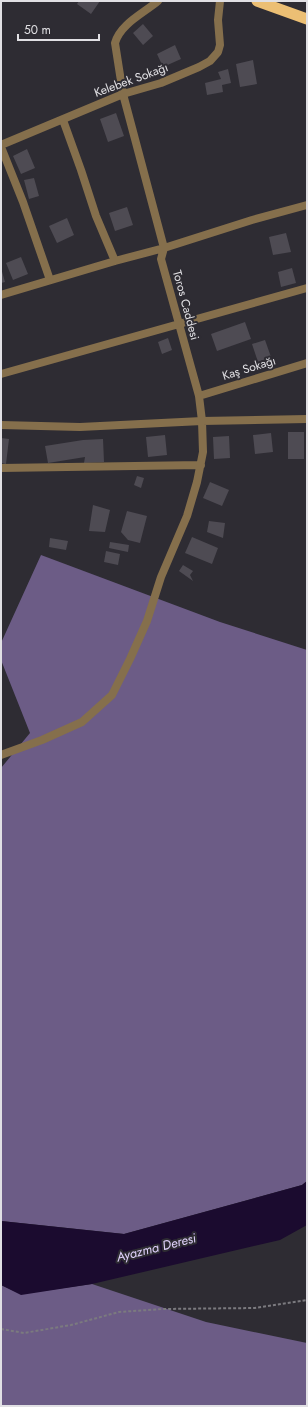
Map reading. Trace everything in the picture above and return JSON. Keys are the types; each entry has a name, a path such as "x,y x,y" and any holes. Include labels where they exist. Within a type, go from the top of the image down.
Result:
{"highway":[{"path":"256,1 307,18"}],"street":[{"name":"Toros Caddesi","path":"1,755 42,740 82,722 112,696 147,621 161,577 187,516 198,482 203,452 202,421 198,396 161,260 164,248 124,94 115,43 117,35 131,21 158,1"},
{"name":"Kelebek Sokağı","path":"1,146 124,94 161,83 210,61 218,52 220,45 218,20 220,1"},
{"path":"63,120 96,216 115,261"},
{"path":"1,146 23,202 50,280"},
{"path":"1,295 307,205"},
{"path":"1,374 307,288"},
{"name":"Kaş Sokağı","path":"198,396 307,363"},
{"path":"1,426 80,427 202,421 307,419"},
{"path":"1,468 201,464"}],"path":[{"path":"1,1329 24,1333 71,1325 119,1312 163,1309 255,1308 307,1300"}],"shaded area":[{"path":"41,555 220,622 307,650 307,1181 302,1185 124,1234 1,1221 1,768 30,733 1,660 1,643"},
{"path":"92,1284 206,1322 307,1343 307,1406 1,1406 1,1285 21,1294"}],"water":[{"name":"Ayazma Deresi","path":"307,1181 307,1225 280,1240 92,1284 21,1295 1,1285 1,1221 124,1234 302,1185"}],"building":[{"path":"79,1 100,1 91,14 77,4"},
{"path":"143,24 153,36 143,45 133,33"},
{"path":"175,45 181,59 163,67 157,54"},
{"path":"253,60 257,84 240,87 236,64"},
{"path":"228,69 231,83 222,85 223,92 207,95 205,83 221,79 218,72"},
{"path":"116,113 124,136 108,142 100,119"},
{"path":"27,149 35,168 21,174 13,156"},
{"path":"34,178 39,196 29,199 24,180"},
{"path":"127,207 133,225 115,231 109,213"},
{"path":"67,218 74,235 57,243 49,226"},
{"path":"286,233 291,252 273,255 269,237"},
{"path":"21,257 28,274 13,280 6,263"},
{"path":"1,268 5,282 1,283"},
{"path":"292,268 296,283 281,287 278,272"},
{"path":"245,322 251,339 217,351 211,334"},
{"path":"168,338 172,350 162,354 158,342"},
{"path":"265,340 271,357 258,362 252,344"},
{"path":"288,432 304,432 304,459 288,459"},
{"path":"271,433 273,452 255,454 253,435"},
{"path":"165,435 167,455 148,457 146,437"},
{"path":"229,436 230,458 214,459 213,437"},
{"path":"1,438 9,439 6,464 1,463"},
{"path":"103,439 104,462 84,463 85,457 48,463 45,446 83,440"},
{"path":"137,476 144,478 141,488 134,485"},
{"path":"210,482 229,490 222,506 203,498"},
{"path":"93,505 110,510 105,532 89,531"},
{"path":"127,511 147,516 140,543 128,540 121,532"},
{"path":"209,521 225,523 223,538 207,532"},
{"path":"192,537 218,548 212,564 185,553"},
{"path":"50,538 68,541 66,550 49,547"},
{"path":"110,542 129,545 128,552 109,548"},
{"path":"106,551 120,554 118,565 104,562"},
{"path":"183,565 193,571 190,575 193,581 179,571"}]}
